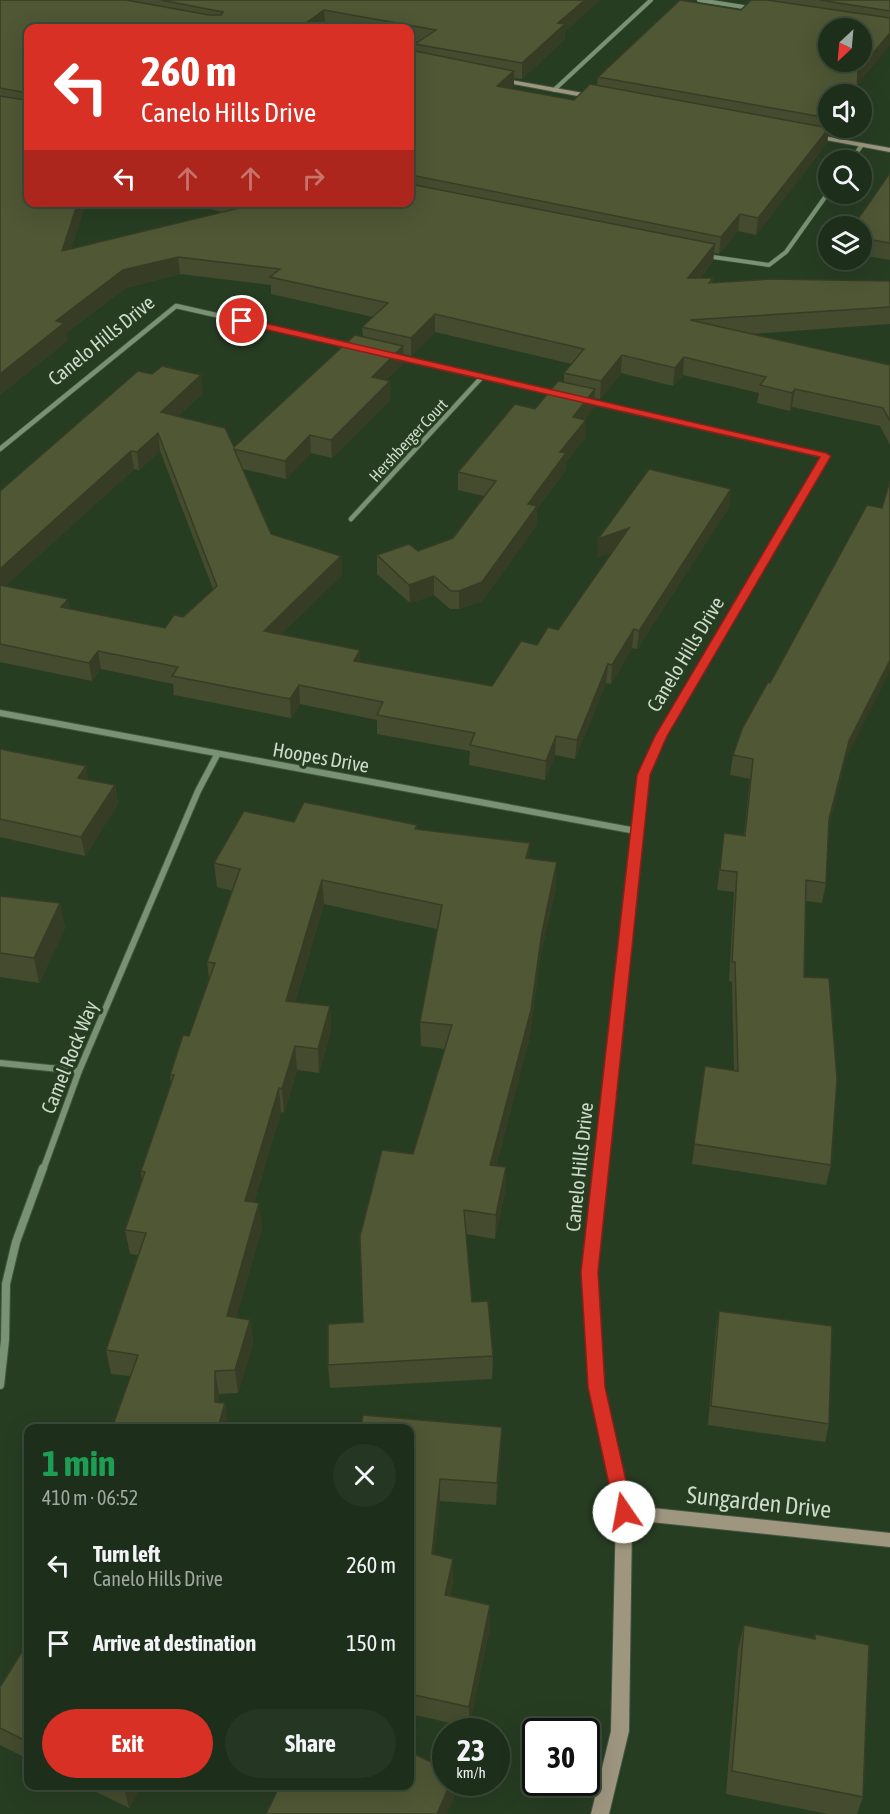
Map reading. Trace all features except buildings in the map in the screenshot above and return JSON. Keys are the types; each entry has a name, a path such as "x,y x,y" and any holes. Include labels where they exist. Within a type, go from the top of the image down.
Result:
{"street":[{"path":"554,90 651,0"},
{"path":"699,0 755,9"},
{"path":"489,78 600,98"},
{"path":"807,135 890,150"},
{"path":"858,150 862,145"},
{"path":"698,255 769,266 786,252 820,204"},
{"name":"Canelo Hills Drive","path":"0,449 176,306 358,348"},
{"path":"392,356 563,395"},
{"name":"Hershberger Court","path":"351,519 482,377"},
{"name":"Canelo Hills Drive","path":"574,398 826,456 661,736 644,775 636,831 620,1001 603,1129 590,1272 596,1387 624,1512 620,1731 600,1814"},
{"name":"Hoopes Drive","path":"0,713 636,831"},
{"name":"Camel Rock Way","path":"0,1385 5,1340 6,1284 16,1242 79,1071 198,791 217,755"},
{"path":"0,1062 79,1071"},
{"name":"Sungarden Drive","path":"624,1512 890,1540"}],"route":[{"path":"242,321 826,456 661,736 644,775 636,831 620,1001 603,1129 590,1272 596,1387 624,1512"}]}
